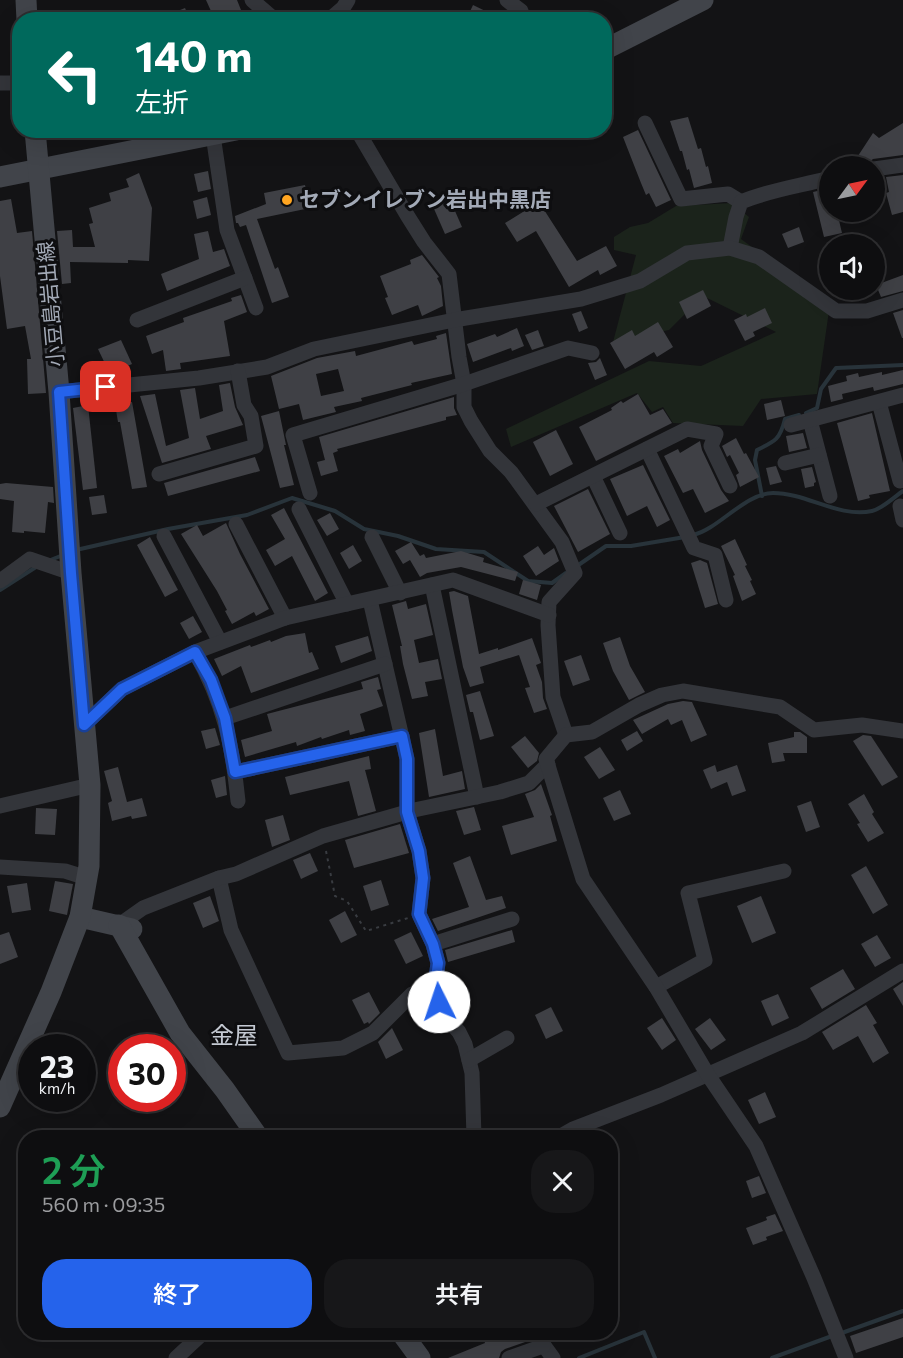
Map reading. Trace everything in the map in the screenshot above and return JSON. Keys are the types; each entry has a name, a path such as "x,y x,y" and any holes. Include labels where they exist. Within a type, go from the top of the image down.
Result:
{"main road":[{"path":"612,46 703,0"},
{"name":"小豆島岩出線","path":"0,1107 51,992 80,917 87,878 90,784 71,573 59,392 36,138"},
{"path":"0,177 188,138"},
{"path":"80,917 131,928 139,938 160,982 225,1090 253,1130"},
{"path":"407,1340 420,1358"}],"street":[{"path":"252,0 265,12"},
{"path":"338,12 348,0"},
{"path":"507,0 521,12"},
{"path":"645,123 681,199 728,194 741,202"},
{"path":"203,138 227,230 256,308"},
{"path":"362,138 406,215 449,274 464,384 464,407 471,422 490,451 511,472 536,504 562,542 575,573 549,602 553,697 566,735"},
{"path":"885,167 903,165"},
{"path":"730,248 741,202 758,195 819,181"},
{"path":"59,392 199,378 267,367 314,349 454,320 581,299 640,281 687,253 730,248 759,257 836,311 867,311 903,300"},
{"path":"137,320 245,278"},
{"path":"310,493 293,435 464,384 568,348 592,353"},
{"path":"159,474 256,446 251,416 244,405 238,370"},
{"path":"791,425 903,395"},
{"path":"879,402 900,481"},
{"path":"810,420 830,496"},
{"path":"536,504 687,429 716,434 711,446 730,486"},
{"path":"647,449 694,548 715,555 726,600"},
{"path":"784,463 819,455"},
{"path":"593,476 620,533"},
{"path":"299,509 347,604"},
{"path":"236,524 285,618"},
{"path":"164,536 220,642"},
{"path":"372,537 400,592"},
{"path":"0,580 30,560 71,573"},
{"path":"84,725 122,689 195,652 285,618 453,580 549,615"},
{"path":"432,585 477,797"},
{"path":"370,600 407,759 407,812 419,851 423,878 419,914 433,944 438,963 435,986 439,1002 465,1044 472,1073 474,1130"},
{"path":"195,652 211,680 225,718 238,801"},
{"path":"225,718 385,664"},
{"path":"846,1358 814,1278 756,1146 708,1075 656,987 583,879 546,759 566,735 592,732 639,705 662,695 683,691 780,707 814,730 862,725 903,731"},
{"path":"235,772 402,736"},
{"path":"119,925 143,908 219,878 236,874 323,836 407,812 529,783 548,764"},
{"path":"0,806 90,784"},
{"path":"0,867 65,871 87,878"},
{"path":"656,987 705,960 688,893 784,871"},
{"path":"219,878 231,930 288,1053 342,1048 374,1033 412,994 435,986"},
{"path":"433,944 512,920"},
{"path":"576,1130 802,1033 903,971"},
{"path":"469,1060 507,1038"},
{"path":"176,1358 195,1340"},
{"path":"509,1358 548,1352"}],"path":[{"path":"323,836 335,896 346,901 366,931 419,914"}],"shaded area":[{"path":"732,203 749,217 741,239 819,296 819,300 825,300 830,304 817,394 761,399 743,426 673,423 663,407 652,412 637,393 511,447 506,429 649,361 701,366 776,332 703,296 669,330 613,342 636,255 614,250 614,237 630,227 648,223 676,206"}],"building":[{"path":"206,0 237,0 242,12 211,12"},
{"path":"473,5 487,12 470,12"},
{"path":"185,8 187,12 175,12"},
{"path":"688,117 698,149 701,148 706,167 708,166 712,183 694,188 670,121"},
{"path":"903,123 903,155 885,157 858,156 873,133 879,138"},
{"path":"638,130 671,200 656,207 649,193 646,195 623,137"},
{"path":"208,171 211,189 198,192 194,174"},
{"path":"139,173 152,208 149,261 70,262 71,283 62,284 57,231 72,230 73,247 95,247 89,224 93,223 89,208 111,201 109,193 129,187 126,179"},
{"path":"903,175 903,212 892,215 886,193 889,192 886,177"},
{"path":"305,185 310,208 257,219 275,269 278,267 289,297 272,303 246,225 240,227 236,223 235,216 266,204 264,193"},
{"path":"819,191 819,217 813,192"},
{"path":"448,195 462,227 445,234 431,202"},
{"path":"207,197 211,215 197,219 193,201"},
{"path":"11,199 17,233 32,231 46,393 28,394 27,359 31,359 25,326 7,329 0,276 0,201"},
{"path":"539,202 577,261 606,246 617,266 600,275 598,270 569,287 536,231 517,242 505,223"},
{"path":"820,222 839,222 842,233 823,234"},
{"path":"799,227 804,242 788,248 782,234"},
{"path":"208,231 213,252 224,249 230,266 167,291 161,274 199,259 194,234"},
{"path":"422,255 439,277 437,278 441,286 443,306 422,316 418,305 392,315 380,276 411,264 410,260"},
{"path":"903,275 903,291 885,296 885,282"},
{"path":"703,290 711,306 687,319 679,302"},
{"path":"241,295 247,312 224,321 230,356 180,363 181,369 166,371 163,350 152,354 146,336 184,322 183,318 232,301 231,298"},
{"path":"765,308 772,323 753,332 755,336 745,341 734,320 746,314 747,317"},
{"path":"903,310 903,338 902,338 893,313"},
{"path":"581,311 588,328 579,332 572,314"},
{"path":"658,322 673,347 657,357 654,352 625,369 610,343 632,330 635,336"},
{"path":"517,328 524,346 512,351 511,348 473,362 467,344 495,334 497,337"},
{"path":"538,330 544,346 532,350 525,335"},
{"path":"446,333 452,374 361,398 362,401 334,407 336,412 303,420 299,404 279,409 271,376 317,358 355,351 356,356 412,341 414,345 437,339 436,336","holes":["338,369 344,391 321,396 316,374"]},
{"path":"121,340 132,364 110,374 98,349"},
{"path":"600,358 607,375 595,380 588,363 596,362"},
{"path":"903,370 903,384 874,391 873,387 842,394 843,399 831,402 828,386 847,381 846,376 858,373 859,377 882,372 882,375"},
{"path":"230,383 235,407 243,425 206,436 211,449 162,463 140,396 155,394 166,446 189,438 180,390 195,388 200,419 223,411 219,385"},
{"path":"638,394 650,415 663,409 672,423 596,461 579,427 612,410 611,408 621,401 623,403"},
{"path":"454,397 454,408 457,415 446,417 446,420 337,449 338,451 333,453 338,471 321,476 317,462 325,460 319,437"},
{"path":"781,400 785,416 767,420 764,404"},
{"path":"132,402 147,487 132,489 115,404"},
{"path":"88,405 97,488 83,490 73,408"},
{"path":"279,411 286,445 284,445 294,485 280,488 261,416"},
{"path":"872,413 890,491 869,495 870,498 858,501 837,423"},
{"path":"556,430 573,464 550,476 533,442"},
{"path":"803,433 807,448 789,452 786,436"},
{"path":"736,438 759,477 740,487 736,475 739,473 730,455 727,457 722,446"},
{"path":"700,441 721,490 729,501 705,513 693,489 683,493 664,456 678,449 680,453"},
{"path":"255,457 260,471 168,496 164,483"},
{"path":"643,465 670,520 657,527 647,506 627,516 610,479"},
{"path":"776,466 782,482 770,485 766,468"},
{"path":"812,467 816,482 814,486 805,488 801,469"},
{"path":"0,484 53,487 54,503 48,502 45,533 12,532 14,501 0,499"},
{"path":"588,489 610,534 578,552 554,506"},
{"path":"104,495 107,513 92,515 89,497"},
{"path":"284,508 328,593 315,601 292,556 275,566 266,550 285,539 271,515"},
{"path":"330,513 339,529 327,536 317,520"},
{"path":"226,523 269,609 256,616 254,612 232,624 217,591 181,534 197,525 203,536"},
{"path":"150,537 178,590 165,597 137,545"},
{"path":"735,539 747,565 745,566 756,594 742,601 733,576 735,575 721,546"},
{"path":"411,542 420,556 424,554 426,558 461,551 484,558 483,562 518,572 515,581 461,567 427,573 420,577 410,560 403,564 395,551"},
{"path":"353,545 362,561 349,569 340,553"},
{"path":"538,546 544,555 554,548 559,561 536,576 523,556"},
{"path":"700,560 707,563 718,604 705,608 691,563"},
{"path":"523,580 541,585 537,600 519,594"},
{"path":"454,591 468,596 479,654 532,638 541,663 536,665 547,709 534,713 525,688 530,687 519,655 480,667 484,683 470,687 463,667 449,592"},
{"path":"406,601 408,609 426,604 433,635 414,640 419,663 438,659 442,679 425,682 428,696 412,699 392,605"},
{"path":"193,616 202,632 189,639 180,623"},
{"path":"305,633 309,653 312,652 319,669 251,693 241,666 222,676 214,659 250,645 251,647 270,640 271,642 286,636"},
{"path":"368,636 372,651 341,663 335,646"},
{"path":"620,637 630,666 645,692 629,700 613,671 603,643"},
{"path":"581,655 590,680 573,686 564,661"},
{"path":"378,677 381,689 377,690 383,706 360,714 365,731 350,735 349,730 297,746 296,742 245,757 241,740 272,731 267,714 363,689 361,682"},
{"path":"480,691 494,736 480,740 466,695"},
{"path":"692,702 707,735 691,742 682,720 671,725 668,719 642,734 633,720 668,704"},
{"path":"215,728 220,745 206,749 201,731"},
{"path":"435,729 443,776 462,771 465,789 429,797 419,733"},
{"path":"637,731 643,741 627,751 621,740"},
{"path":"794,732 800,732 807,737 807,753 783,753 785,761 772,763 768,743 794,737"},
{"path":"863,735 871,736 898,777 882,786 853,741"},
{"path":"525,736 539,753 537,761 528,768 511,747"},
{"path":"600,747 615,770 599,779 584,757"},
{"path":"369,756 371,769 365,770 376,811 358,816 349,781 290,795 285,777"},
{"path":"715,765 717,772 737,765 746,791 732,796 727,782 711,789 703,770"},
{"path":"118,767 127,802 142,798 147,816 132,819 131,816 112,821 108,803 112,801 104,771"},
{"path":"225,776 227,795 216,798 211,780"},
{"path":"541,784 552,815 550,816 557,841 511,855 502,826 534,817 525,794 535,790"},
{"path":"620,790 631,814 614,821 603,798"},
{"path":"864,794 874,812 872,814 884,833 868,842 848,804"},
{"path":"811,801 820,827 806,832 797,806"},
{"path":"474,807 481,830 464,835 456,811"},
{"path":"36,808 57,809 55,835 35,834"},
{"path":"283,815 290,840 272,847 265,820"},
{"path":"400,824 409,853 354,868 345,840"},
{"path":"310,853 318,871 301,879 293,860"},
{"path":"470,856 486,900 502,896 506,908 438,931 432,919 469,907 453,863"},
{"path":"866,866 888,905 873,914 851,875"},
{"path":"381,880 389,905 371,911 363,886"},
{"path":"55,881 73,884 67,915 49,911"},
{"path":"27,883 31,910 12,913 7,886"},
{"path":"210,896 219,921 203,928 193,903"},
{"path":"761,896 776,933 752,943 737,906"},
{"path":"345,911 357,935 341,943 329,920"},
{"path":"512,930 515,942 448,962 445,950"},
{"path":"9,932 18,957 0,964 0,935"},
{"path":"411,932 423,956 406,964 394,940"},
{"path":"877,935 891,958 875,967 861,944"},
{"path":"843,969 855,989 822,1009 810,988"},
{"path":"903,982 903,1006 893,989"},
{"path":"369,992 380,1013 369,1024 368,1022 364,1024 352,1000"},
{"path":"778,994 789,1018 772,1026 761,1001"},
{"path":"866,1005 877,1023 873,1025 889,1053 873,1063 858,1036 833,1050 822,1032"},
{"path":"551,1007 563,1031 546,1039 535,1015"},
{"path":"662,1018 676,1040 662,1050 647,1028"},
{"path":"710,1018 726,1040 711,1050 695,1029"},
{"path":"392,1028 403,1050 386,1059 378,1042"},
{"path":"765,1092 776,1117 759,1124 748,1100"},
{"path":"759,1176 766,1193 752,1198 746,1181"},
{"path":"775,1214 783,1231 753,1245 746,1228 767,1220 766,1217"},
{"path":"903,1318 903,1337 856,1353 850,1336"},
{"path":"484,1340 528,1341 505,1349 499,1358 448,1358 485,1343"}],"waterway":[{"path":"806,413 817,408 821,389 836,368 903,365"},
{"path":"762,496 755,460 757,450 776,439 785,419 799,415"},
{"path":"693,535 713,526 742,505 763,495 786,494 847,511 859,512 876,510 903,491"},
{"path":"76,550 168,529 247,515 292,498 335,511 364,529 398,536 436,549 484,552 528,581 552,583 566,573"},
{"path":"577,566 606,546 631,546 685,537"},
{"path":"48,561 63,555"},
{"path":"0,590 36,567"},
{"path":"839,1334 903,1311"},
{"path":"579,1358 644,1332 655,1358"},
{"path":"772,1358 832,1336"}],"place":[{"name":"セブンイレブン岩出中黒店","path":"287,200"}],"district":[{"name":"金屋","path":"234,1036"}],"route":[{"path":"106,387 59,392 84,725 122,689 195,652 211,680 225,718 235,772 402,736 407,759 407,812 419,851 423,878 419,914 433,944 438,963 435,986 439,1002"}]}
